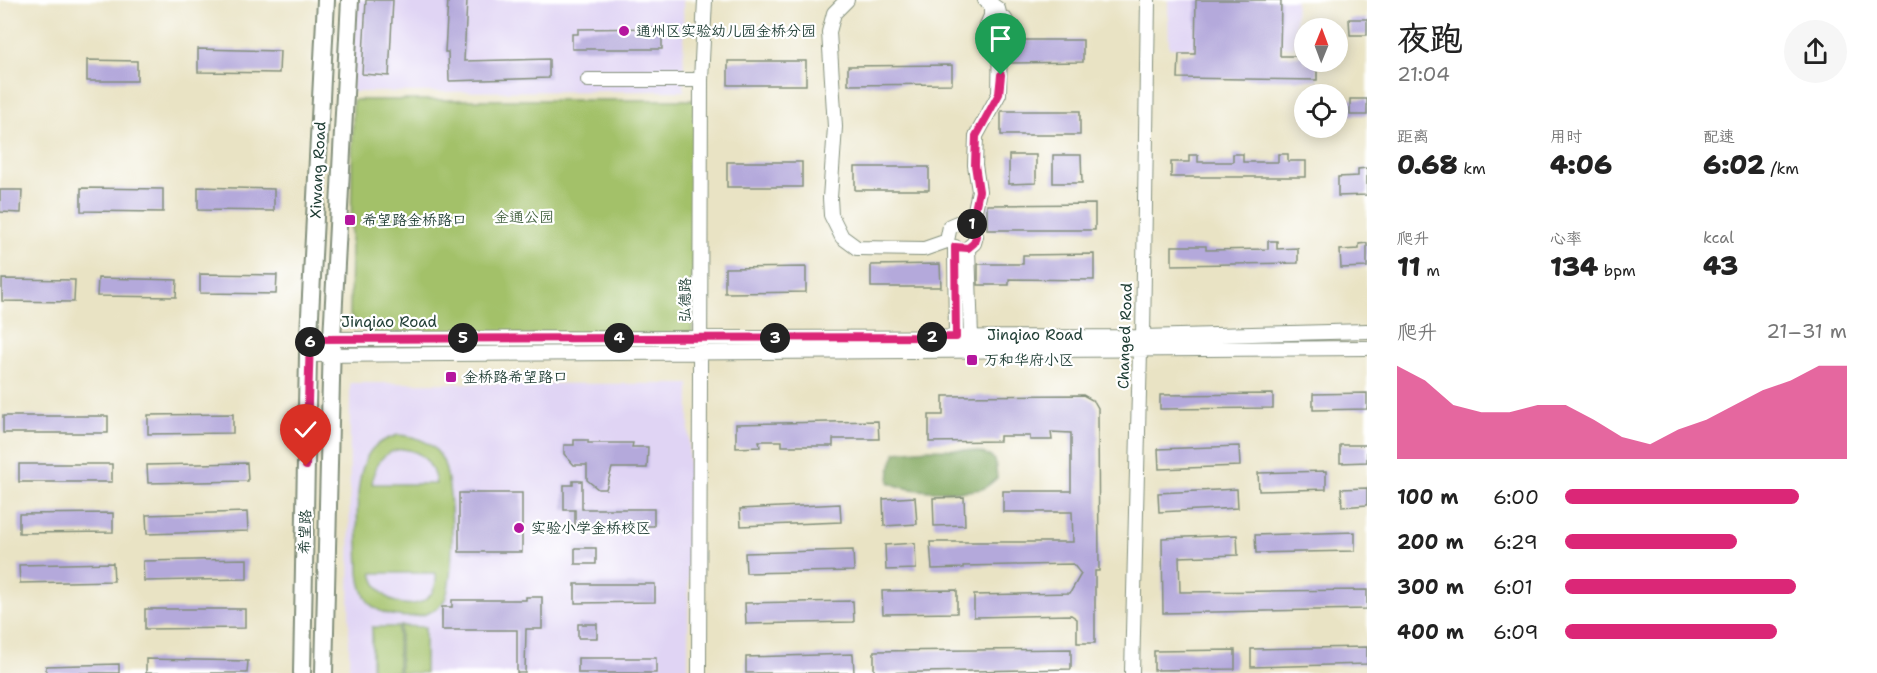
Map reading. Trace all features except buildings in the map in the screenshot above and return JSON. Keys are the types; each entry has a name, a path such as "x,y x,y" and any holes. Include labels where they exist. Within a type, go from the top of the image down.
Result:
{"main road":[{"name":"Xiwang Road","path":"309,347 326,0"},
{"name":"Xiwang Road","path":"332,347 350,0"},
{"name":"希望路","path":"302,673 309,347"},
{"name":"希望路","path":"324,673 332,347"}],"street":[{"name":"弘德路","path":"699,673 702,354 701,80 705,0"},
{"path":"847,0 834,13 829,32 835,127 831,215 842,237 857,248 924,249 974,243 976,236 972,224 979,191 975,165 976,136 999,94 1000,35 993,33 987,25 991,16 988,1"},
{"name":"Changed Road","path":"1132,673 1140,351 1143,337 1148,0"},
{"path":"588,80 701,80"},
{"path":"971,337 957,245 950,226 957,223 972,224"},
{"path":"956,337 957,245"},
{"name":"Jinqiao Road","path":"309,347 956,337 1143,337 1367,331"},
{"name":"Jinqiao Road","path":"332,347 702,354 1367,348"}],"shaded area":[{"path":"355,0 683,0 684,91 351,92"},
{"path":"1168,0 1296,0 1294,47 1169,48"},
{"name":"实验小学金桥校区","path":"350,383 689,384 688,673 349,673"}],"green space":[{"name":"金通公园","path":"353,100 697,100 692,334 374,335 350,316"},
{"path":"398,435 417,438 433,447 441,457 449,485 451,506 452,552 448,590 444,601 429,613 408,617 386,613 369,603 359,577 357,508 361,473 373,448","holes":["410,450 426,460 436,484 372,484 377,464 381,459 390,452","372,573 436,573 435,587 429,596 420,602 398,603 387,597 378,587"]},
{"path":"929,449 973,451 989,456 995,460 997,478 982,489 961,491 921,490 897,486 889,482 890,468 896,452"},
{"path":"400,626 425,627 425,673 400,673"},
{"path":"372,627 398,627 398,672 372,672"}],"place":[{"name":"通州区实验幼儿园金桥分园","path":"624,31"},
{"name":"希望路金桥路口","path":"350,220"},
{"name":"万和华府小区","path":"972,360"},
{"name":"金桥路希望路口","path":"451,377"},
{"name":"实验小学金桥校区","path":"519,528"}],"route":[{"path":"306,466 310,339 956,337 955,247 968,248 974,243 976,236 972,224 976,215 979,191 975,165 976,136 999,94 1001,75"}]}
